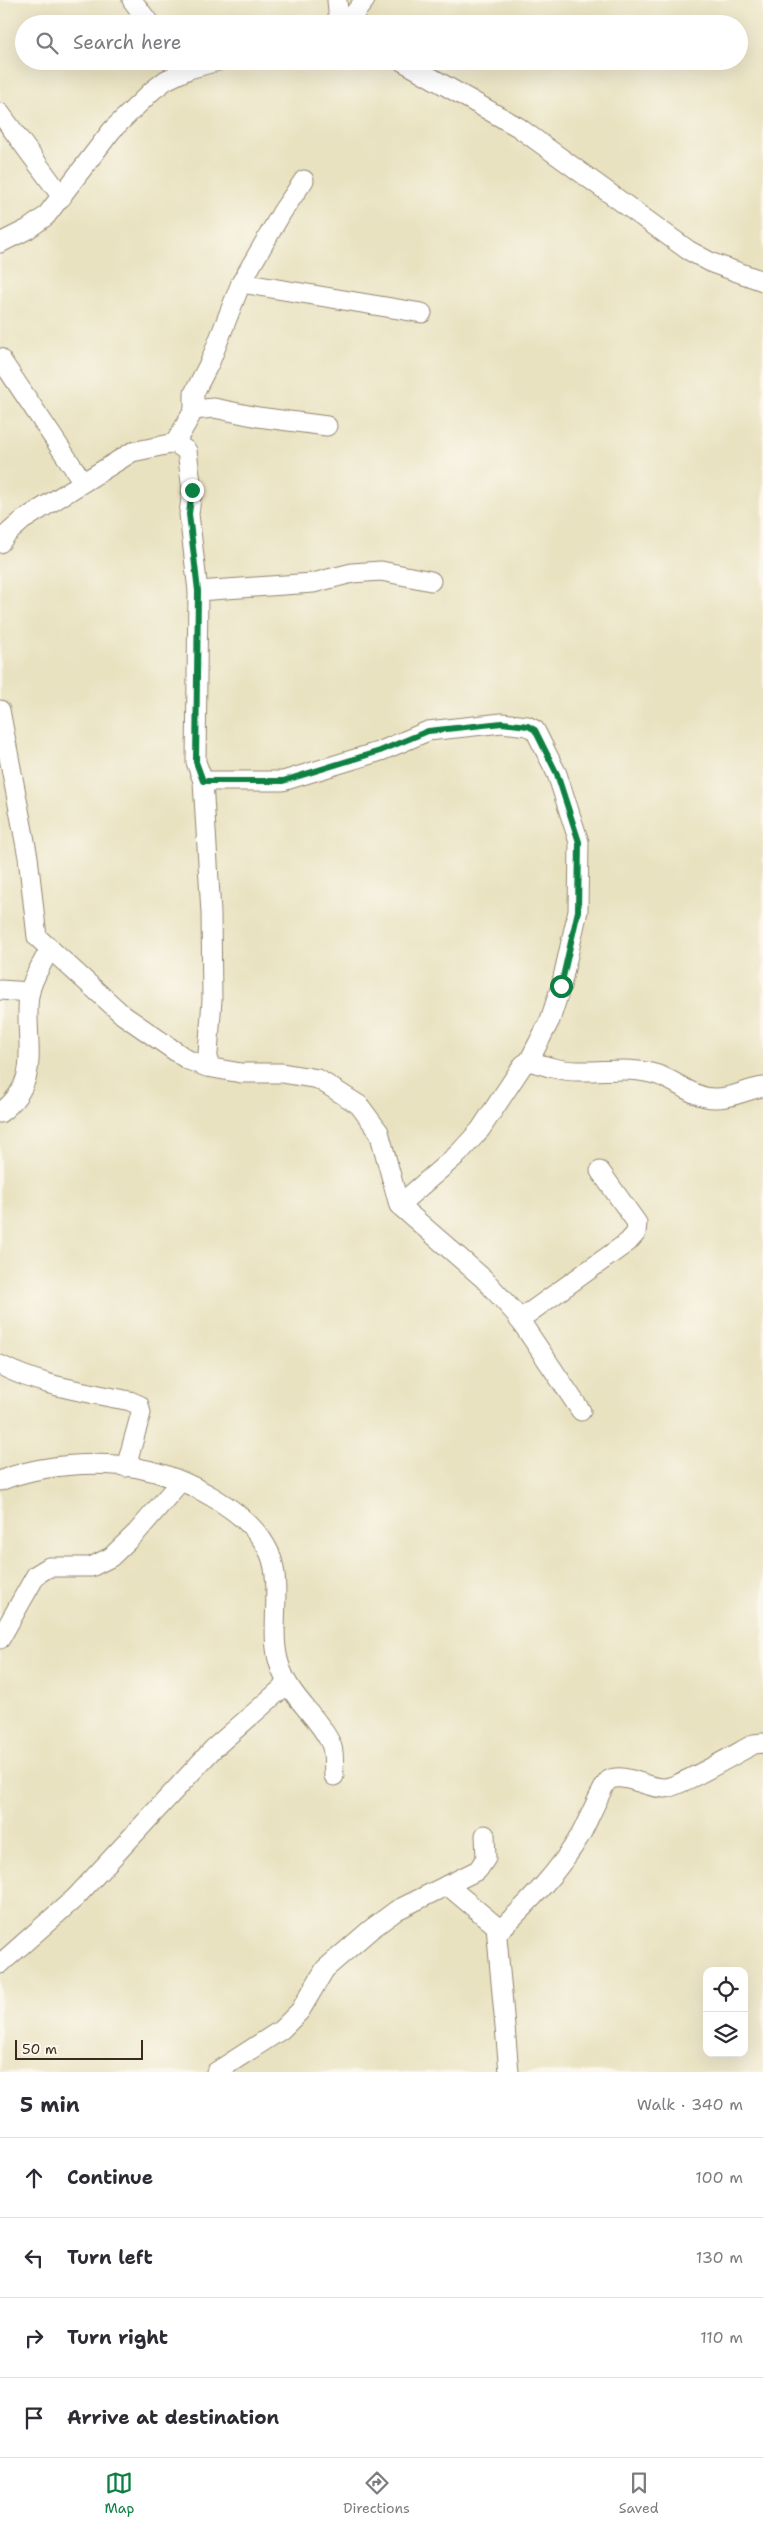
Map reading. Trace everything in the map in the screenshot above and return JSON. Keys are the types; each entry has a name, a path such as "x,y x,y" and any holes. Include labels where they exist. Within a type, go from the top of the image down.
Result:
{"street":[{"path":"132,0 143,15"},
{"path":"337,0 338,15"},
{"path":"353,15 365,0"},
{"path":"0,243 28,229 46,216 112,130 174,70"},
{"path":"418,70 518,127 688,250 712,263 763,281"},
{"path":"0,113 62,197"},
{"path":"174,443 194,410 194,393 210,362 241,283 282,212 304,180"},
{"path":"241,283 422,313"},
{"path":"0,358 83,482"},
{"path":"194,410 214,408 258,417 327,426"},
{"path":"0,543 23,520 132,452 174,443 187,451 192,490 189,514 198,591 196,762 203,781 211,912 212,1000 206,1067"},
{"path":"198,591 313,583 352,573 381,571 431,581"},
{"path":"0,710 4,755 28,857 37,937 123,1015 188,1060 206,1067 241,1073 282,1074 318,1079 359,1105 379,1132 399,1205 484,1279 519,1320 581,1411"},
{"path":"203,781 283,781 380,751 428,731 502,723 528,726 535,730 557,774 579,842 578,911 561,986 550,1020 529,1061 523,1065 480,1130 399,1205"},
{"path":"0,1113 14,1102 25,1083 30,1064 27,1019 30,992 50,948"},
{"path":"0,990 30,992"},
{"path":"529,1061 558,1070 642,1070 660,1076 699,1096 715,1098 763,1087"},
{"path":"519,1320 628,1242 636,1234 637,1223 600,1170"},
{"path":"0,1365 17,1374 42,1382 130,1401 139,1405 141,1413 126,1467"},
{"path":"0,1481 20,1473 35,1470 92,1465 126,1467 158,1473 180,1482 222,1502 237,1514 254,1531 270,1555 274,1576 278,1661 287,1684 331,1742 334,1776"},
{"path":"0,1639 36,1575 49,1567 91,1567 111,1557 138,1532 180,1482"},
{"path":"0,1964 75,1898 213,1749 287,1684"},
{"path":"497,1933 530,1901 557,1870 595,1810 604,1786 609,1781 616,1778 648,1786 670,1787 754,1744 763,1743"},
{"path":"216,2072 281,2030 300,2011 325,1969 370,1930 397,1910 478,1870 486,1858 486,1835"},
{"path":"447,1885 491,1919 496,1926 509,2072"}],"route":[{"path":"192,490 189,514 198,591 196,762 203,781 283,781 380,751 395,743 428,731 502,723 528,726 535,730 557,774 579,842 578,911 561,986"}]}
